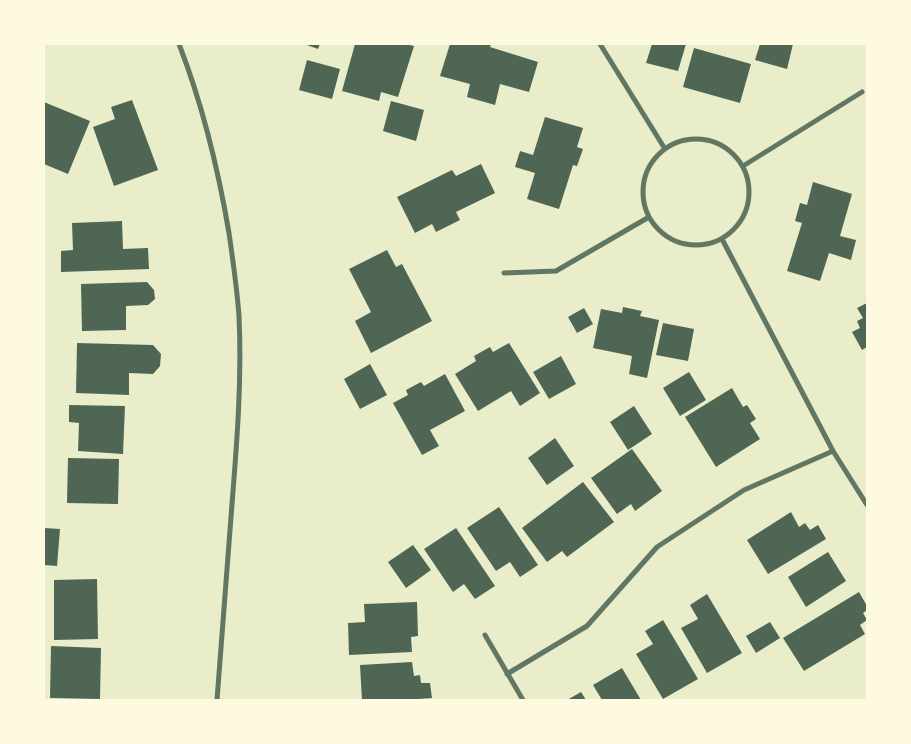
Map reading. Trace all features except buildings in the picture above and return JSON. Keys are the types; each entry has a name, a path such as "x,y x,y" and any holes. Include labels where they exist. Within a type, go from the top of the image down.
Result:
{"street":[{"path":"179,44 207,128 222,195 233,261 239,315 240,372 236,462 217,700"},
{"path":"600,44 665,149"},
{"path":"743,166 862,92"},
{"path":"699,139 716,143 732,152 743,166 748,182 749,198 745,215 735,229 722,239 706,245 681,243 659,231 649,217 644,202 643,187 646,173 654,159 665,149 681,140 699,139"},
{"path":"504,273 556,271 649,217"},
{"path":"722,239 833,451 867,505"},
{"path":"508,674 588,626 658,547 744,490 833,451"},
{"path":"485,635 523,700"}]}
